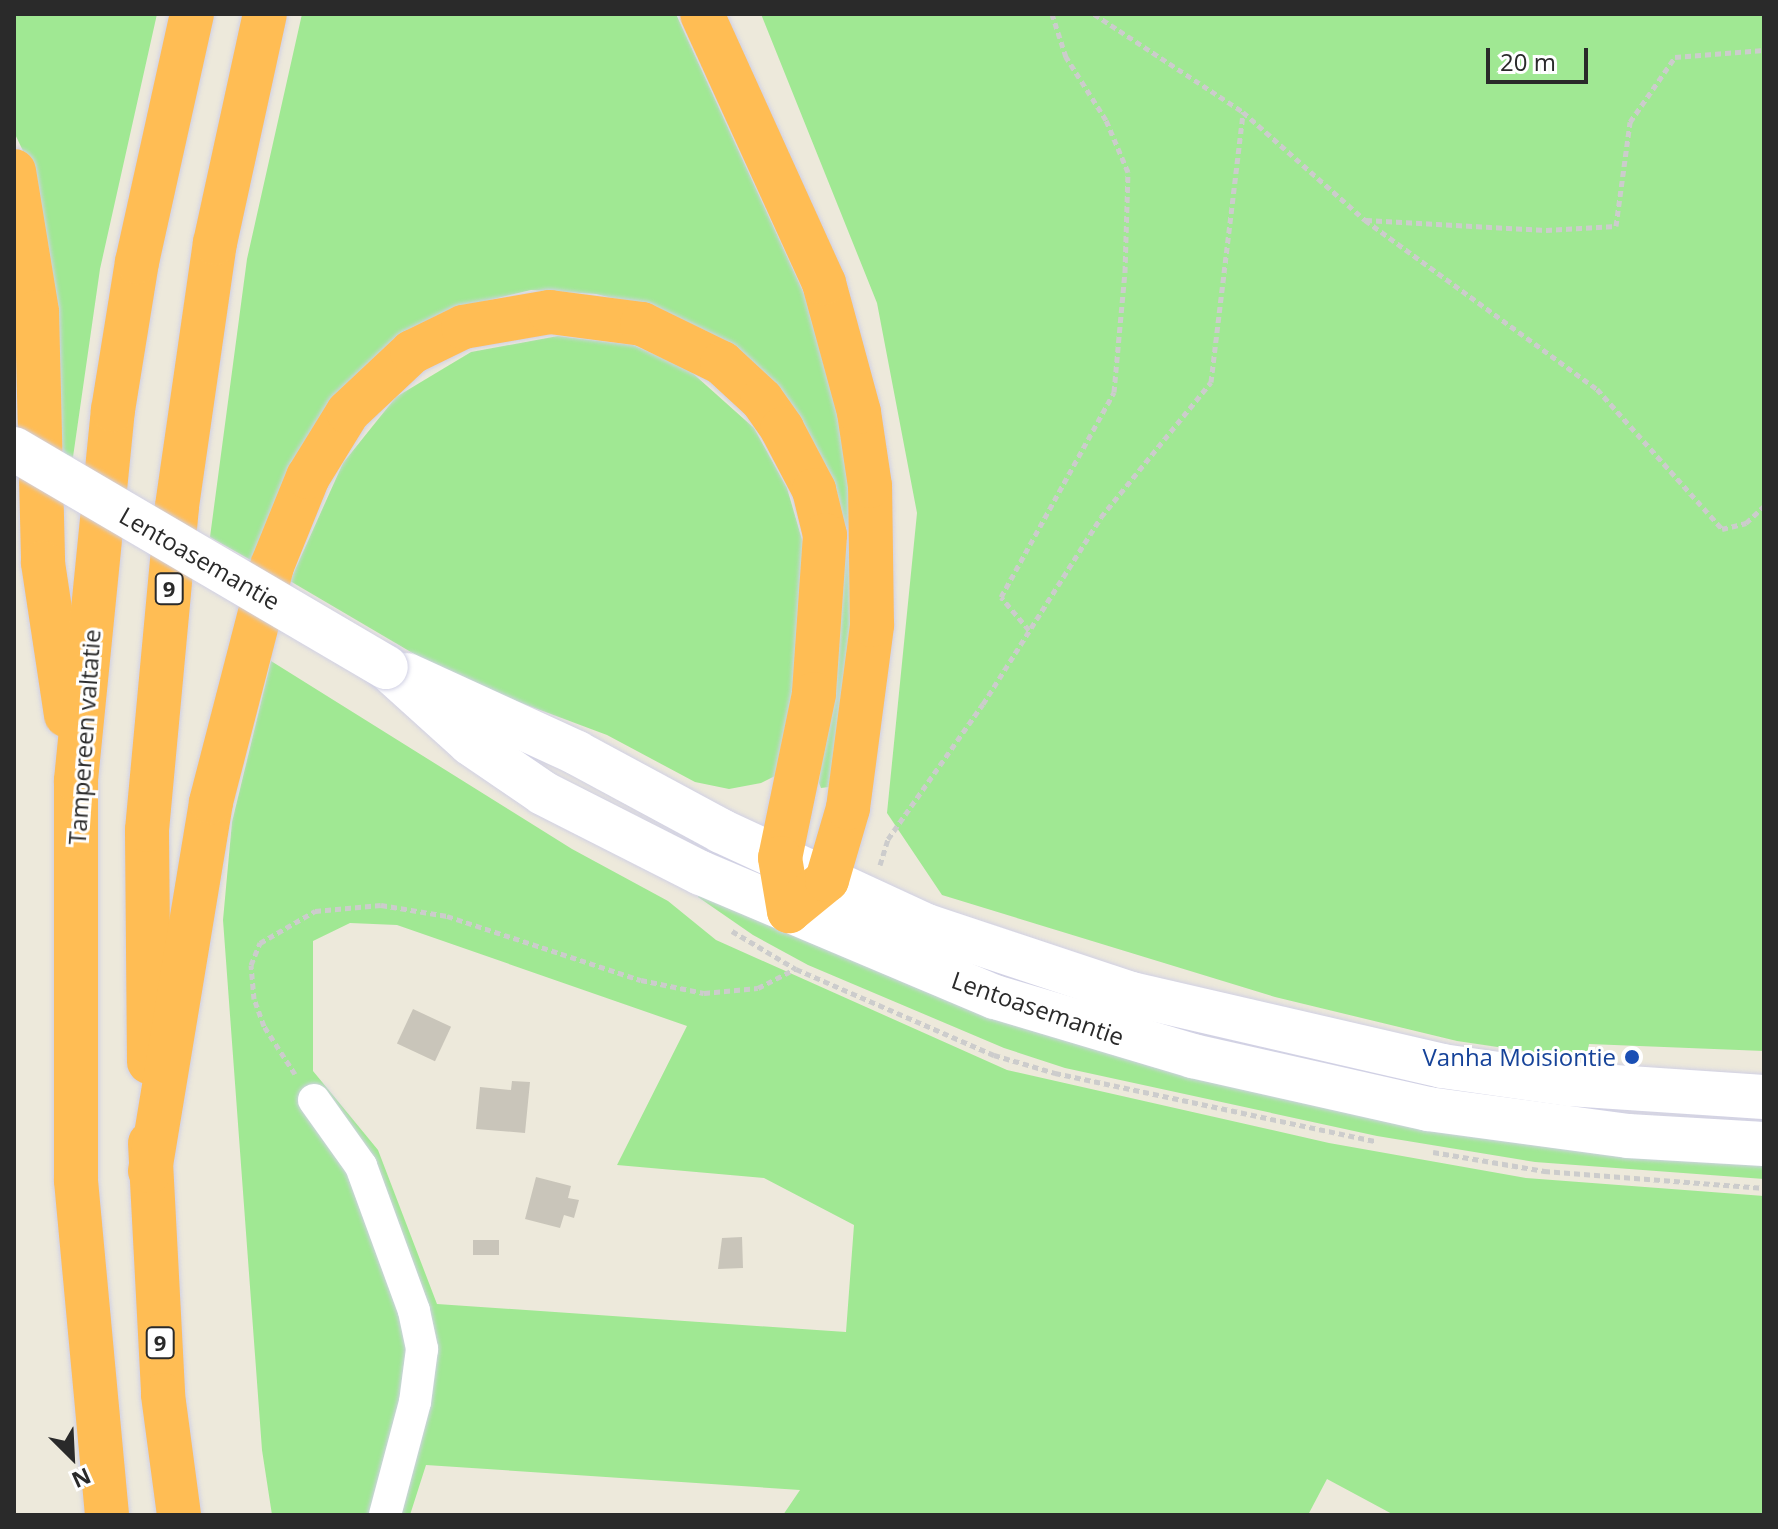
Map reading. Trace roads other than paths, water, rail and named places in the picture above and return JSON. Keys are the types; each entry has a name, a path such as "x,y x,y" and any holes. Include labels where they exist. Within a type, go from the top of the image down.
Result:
{"highway":[{"name":"Tampereen valtatie","path":"107,1515 76,1181 76,780 113,410 137,262 192,14"},
{"name":"9","path":"179,1515 163,1395 150,1171 147,830 177,506 215,243 265,14"},
{"path":"150,1171 211,802 272,566 308,477 348,412 389,369 435,340 463,327 518,314 616,317 668,333 722,363 762,400 782,429 814,490 825,535 814,694 780,858 789,911 827,880 848,808 872,625 870,486 859,412 824,283 702,14"},
{"path":"14,171 37,312 43,563 76,780"}],"main road":[{"name":"Lentoasemantie","path":"14,449 386,667 455,693 780,858 927,926 1131,994 1317,1041 1569,1084 1764,1097"},
{"name":"Lentoasemantie","path":"386,667 439,718 543,793 789,911 995,997 1112,1035 1281,1078 1511,1122 1764,1144"}],"street":[{"path":"314,1100 361,1166 414,1311 422,1349 415,1402 385,1515"}],"place":[{"name":"Vanha Moisiontie","path":"1632,1057"}]}
